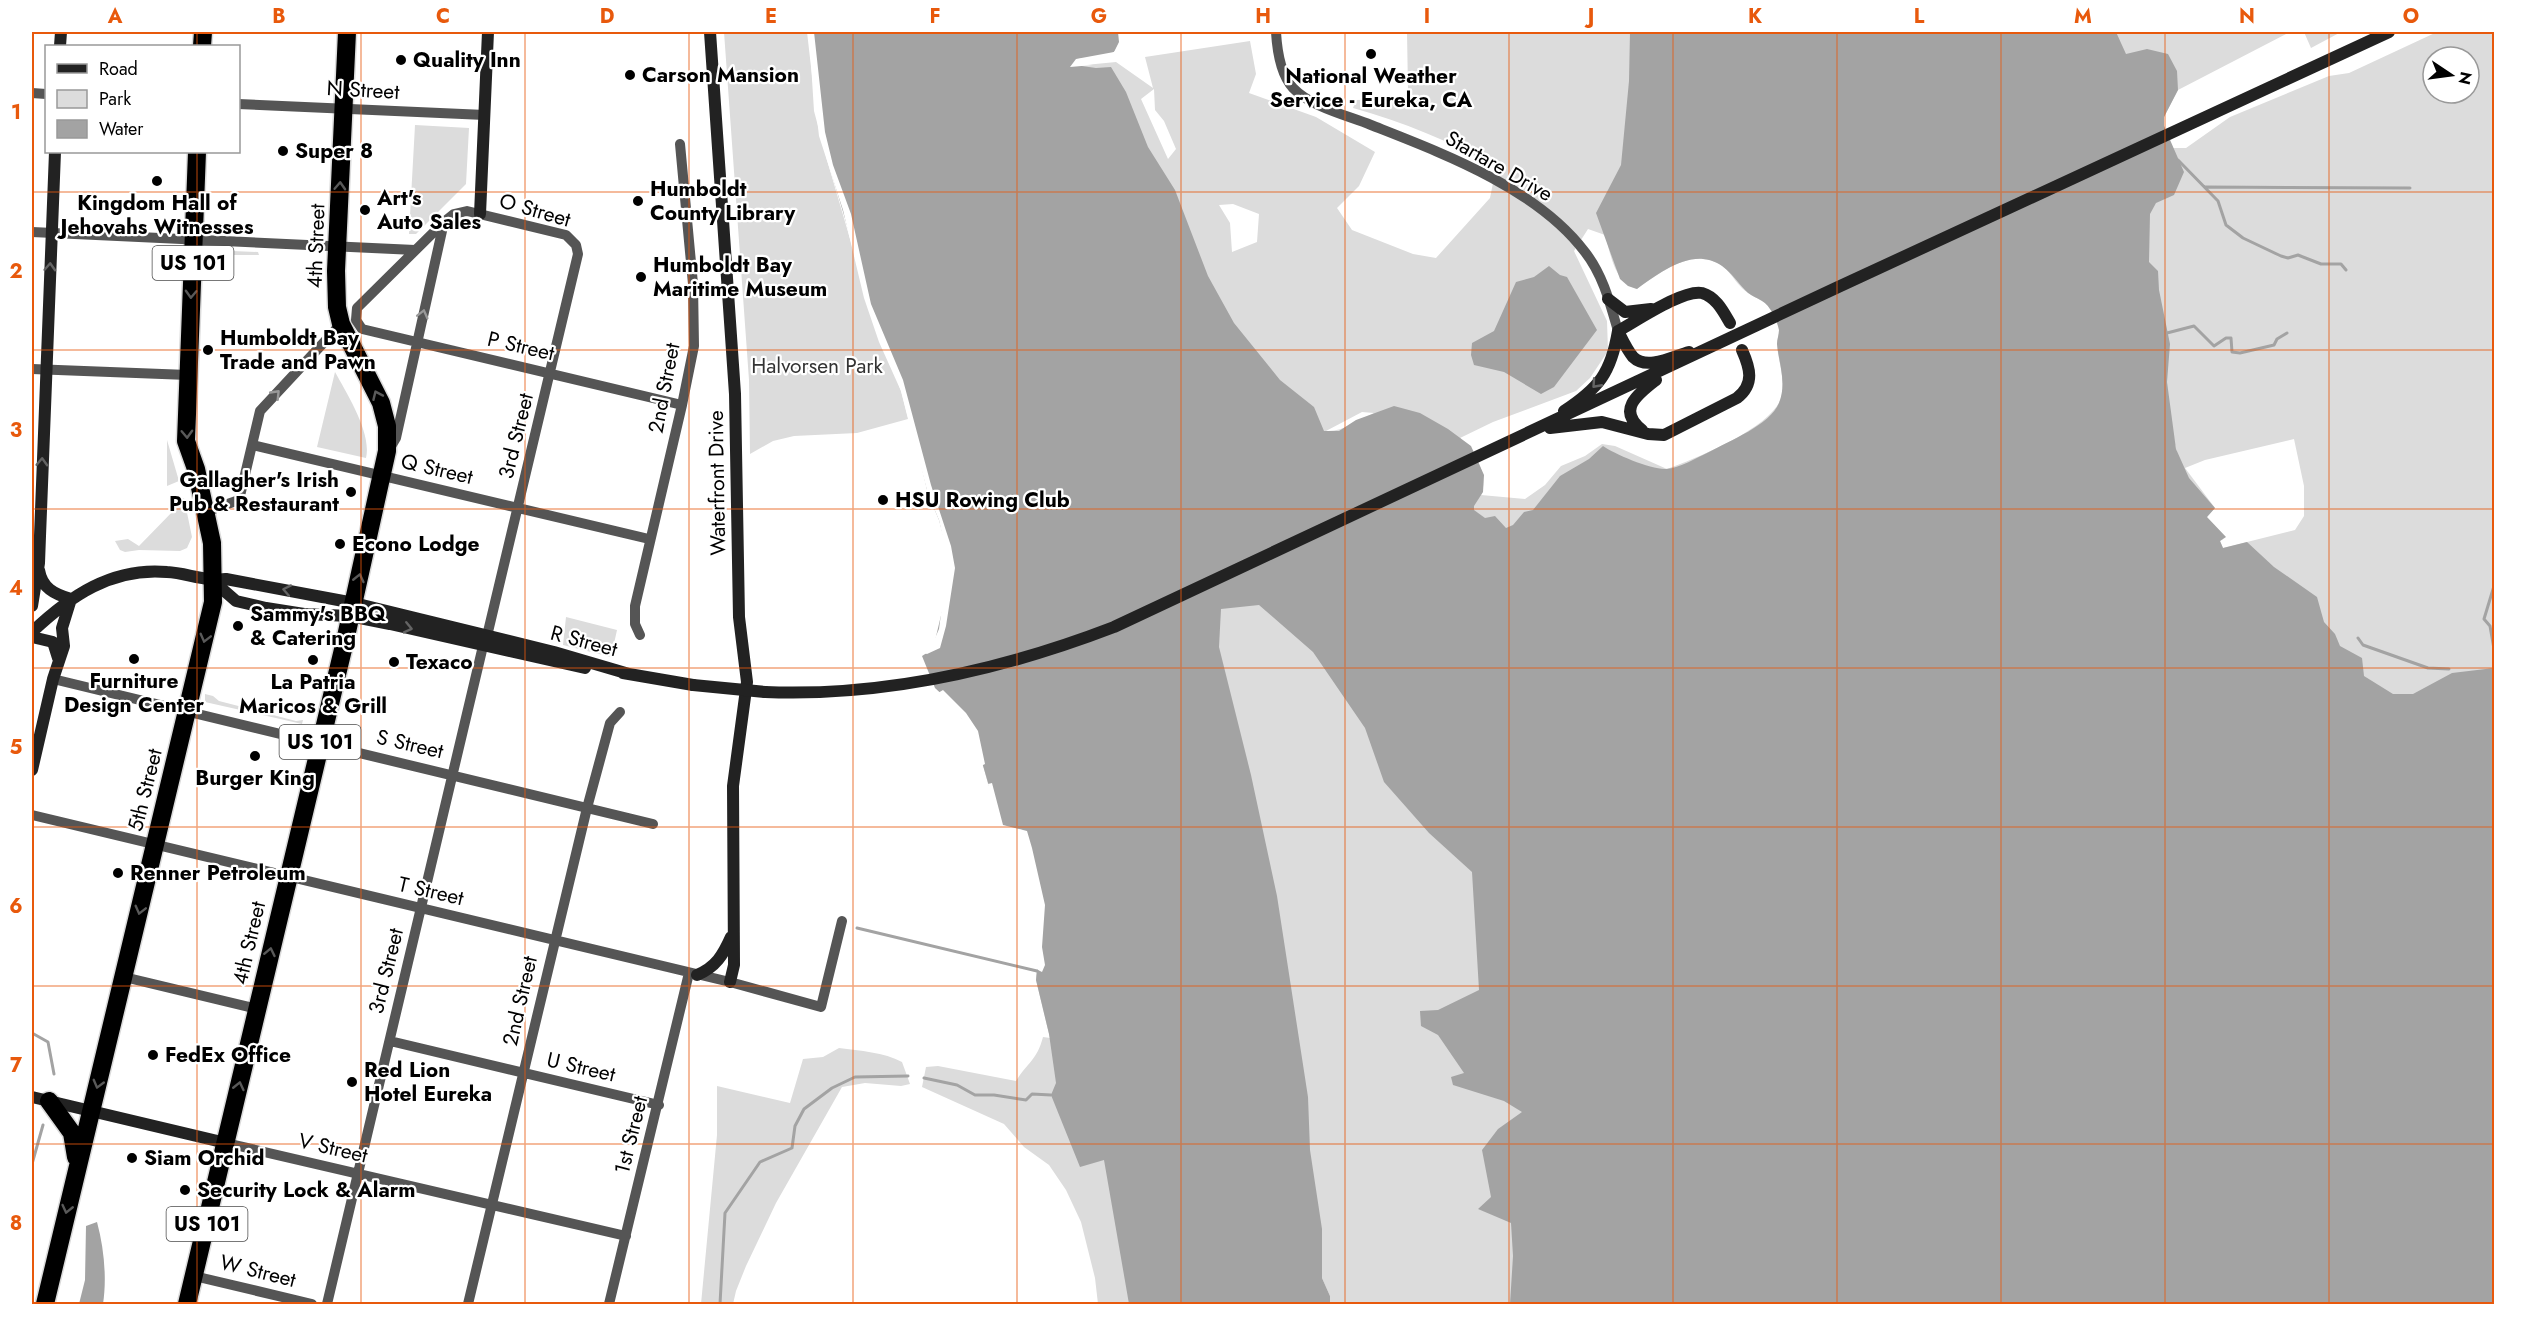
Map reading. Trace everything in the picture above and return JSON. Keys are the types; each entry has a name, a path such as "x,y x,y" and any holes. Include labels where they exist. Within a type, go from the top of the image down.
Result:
{"highway":[{"name":"4th Street","path":"187,1305 352,610 387,451 387,426 381,403 336,292 347,32"},
{"name":"5th Street","path":"91,1111 213,602 212,543 196,469 186,441 197,153"},
{"path":"40,1099 72,1133 76,1151 76,1170"},
{"name":"US 101","path":"45,1305 91,1111"}],"main road":[{"path":"480,214 488,32"},
{"name":"Waterfront Drive","path":"711,32 735,394 739,617 747,682 734,774 734,965 730,982"},
{"path":"1534,431 2200,118 2389,32"},
{"path":"32,606 39,563 45,369 56,153"},
{"path":"1618,331 1664,306 1692,294 1702,293 1714,299 1730,323"},
{"path":"1608,299 1620,309 1630,313 1664,306"},
{"path":"1618,331 1633,357 1643,362 1661,361 1729,340"},
{"path":"1534,431 1595,388 1612,363 1618,331"},
{"path":"1534,431 1593,422 1611,423 1656,435 1669,433 1742,394 1749,383 1750,371 1742,350"},
{"path":"1642,431 1630,418 1632,404 1644,389 1678,364"},
{"name":"R Street","path":"213,581 226,579 485,641 554,652 629,674 693,685 775,692 861,689 938,680 1032,656 1114,627 1534,431"},
{"path":"39,563 43,583 54,593 71,599"},
{"path":"32,632 71,599 103,580 136,572 170,572 213,581"},
{"name":"R Street","path":"213,581 236,601 304,614 352,610"},
{"path":"32,770 58,658 64,646 63,628 71,599"},
{"path":"32,638 53,642 58,658"},
{"name":"Waterfront Drive","path":"693,974 711,968 719,961 733,933"},
{"name":"V Street","path":"40,1099 226,1143"}],"street":[{"name":"Startare Drive","path":"1276,32 1280,61 1285,76 1292,87 1300,93 1318,103 1484,175 1539,208 1560,226 1585,251 1602,281 1618,331"},
{"name":"N Street","path":"240,104 485,115"},
{"name":"2nd Street","path":"640,635 635,624 635,606 692,364 694,315 680,144"},
{"path":"205,512 239,500 260,411 349,322 357,308 444,222 462,211 480,214"},
{"name":"O Street","path":"480,214 566,235 576,245"},
{"name":"4th Street","path":"387,451 396,438 444,222"},
{"path":"32,232 337,244 415,250"},
{"name":"3rd Street","path":"327,1305 551,373 578,254 576,245"},
{"name":"P Street","path":"349,322 362,329 682,405"},
{"path":"32,369 188,375"},
{"name":"Q Street","path":"252,445 649,539"},
{"name":"S Street","path":"53,679 653,824"},
{"name":"2nd Street","path":"468,1305 587,808 610,723 620,712"},
{"name":"T Street","path":"32,815 730,982 821,1007 842,921"},
{"name":"1st Street","path":"609,1305 693,974"},
{"path":"124,977 257,1009"},
{"name":"U Street","path":"390,1041 659,1106"},
{"name":"V Street","path":"226,1143 626,1236"},
{"name":"W Street","path":"194,1276 312,1305"}],"green space":[{"name":"Halvorsen Park","path":"724,32 809,32 814,111 867,297 901,391 908,419 857,433 794,436 773,441 750,454 749,380"},
{"path":"1407,32 1770,32 2160,1304 1330,1304 1330,1296 1322,1278 1200,619 1306,463 1075,66 1116,62 1153,88 1145,57 1250,41 1256,74 1249,93 1316,117 1375,152 1359,186 1337,208 1352,230 1413,254 1436,258 1490,198 1496,168 1426,133 1353,108 1356,100 1402,99 1408,91","holes":["1154,89 1155,110 1164,121 1176,149 1168,159 1141,99","1233,204 1259,214 1257,242 1232,252 1230,223 1219,205","1588,229 1605,235 1618,274 1629,285 1637,289 1668,268 1686,261 1703,259 1719,264 1742,288 1766,304 1776,319 1783,383 1780,399 1768,416 1742,435 1667,469 1615,446 1602,444 1585,456 1561,466 1545,485 1525,499 1481,495 1482,471 1471,450 1460,438 1493,422 1576,391 1590,378 1608,351 1607,321 1574,251","1362,412 1374,413 1345,428 1326,431"]},
{"path":"2084,32 2290,32 2178,90 2164,117 2164,126 2172,148 2186,148 2230,117 2329,76 2349,73 2437,32 2494,32 2494,1132 2197,544","holes":["2294,439 2304,486 2304,516 2295,530 2223,548 2220,541 2223,539 2206,518 2215,508 2185,468 2205,460"]},
{"path":"2304,32 2341,32 2311,48"},
{"path":"415,125 469,128 466,184 416,234 409,234"},
{"path":"208,250 258,252 259,255 213,255 214,260 208,258"},
{"path":"335,372 362,426 367,448 366,458 317,447"},
{"path":"167,440 179,481 167,486"},
{"path":"184,498 192,537 187,548 180,551 125,552 120,550 115,541 128,539 139,546 176,508 174,502"},
{"path":"566,617 617,630 611,657 563,645"},
{"path":"979,671 1040,844 1076,1038 1075,1045 1104,1152 1114,1159 1152,1304 1098,1304 1095,1278 1081,1222 1066,1190 1049,1165 1024,1147 1004,1124 922,1087 926,1067 938,1066 1016,1081 1035,1056 1043,1037 1050,1038 1036,980 1037,969 1042,971 1045,965 1042,947 1045,905 1028,831 1003,826 993,783 988,784 976,730 965,712 943,688 938,679"},
{"path":"205,694 219,701 296,721 303,720 302,724 205,702"},
{"path":"839,1048 880,1054 902,1062 910,1084 901,1086 865,1083 842,1087 776,1203 746,1266 733,1304 701,1304 717,1135 717,1086 790,1103 803,1059 823,1057"}],"water":[{"path":"810,32 1121,32 1121,47 1108,56 1078,59 1075,65 1096,68 1111,67 1126,92 1148,147 1175,190 1208,276 1234,323 1280,380 1314,407 1324,431 1339,431 1356,420 1394,406 1420,413 1471,446 1484,475 1483,492 1474,510 1485,518 1495,516 1506,528 1513,525 1524,512 1533,510 1560,476 1589,459 1603,446 1624,457 1652,467 1666,469 1677,467 1748,432 1774,411 1781,396 1782,381 1777,344 1779,330 1774,316 1765,303 1748,293 1722,266 1703,259 1686,261 1668,268 1637,289 1628,286 1620,279 1596,213 1621,165 1629,81 1630,32 2116,32 2126,54 2147,49 2168,54 2177,71 2178,90 2164,117 2164,126 2184,172 2174,195 2156,203 2150,214 2149,262 2158,271 2159,290 2170,344 2167,382 2176,449 2189,478 2215,508 2207,517 2226,537 2220,541 2223,548 2247,542 2274,567 2317,597 2324,622 2335,634 2340,646 2362,658 2364,676 2393,694 2413,694 2452,673 2494,668 2494,1304 1510,1304 1513,1256 1511,1223 1478,1209 1491,1197 1482,1150 1498,1129 1522,1112 1504,1101 1453,1085 1451,1077 1464,1073 1438,1035 1421,1026 1420,1011 1438,1010 1479,990 1472,872 1429,833 1384,782 1365,728 1313,652 1259,605 1221,609 1219,647 1251,775 1277,896 1308,1097 1310,1150 1322,1229 1322,1278 1330,1296 1330,1304 1129,1304 1104,1160 1080,1167 1051,1095 1056,1083 1049,1034 1036,980 1043,905 1023,830 1001,827 974,735 949,701 935,688 922,656 933,649 949,582 950,562 939,520 928,494 901,381 882,344 820,134"},
{"path":"1549,266 1560,275 1567,277 1597,330 1554,387 1541,394 1504,372 1474,365 1471,355 1472,343 1494,331 1516,282 1534,277"},
{"path":"97,1222 104,1263 103,1304 79,1304 85,1280 86,1226"}],"pier":[{"path":"807,32 814,32 825,132 833,165 851,214 871,304 903,380 931,485 951,546 955,568 946,626 940,648 927,654 924,653 932,645 939,629 948,561 939,520 928,494 901,391 879,342 864,298 843,210 819,136"},
{"path":"1118,32 1124,32 1123,49 1109,59 1079,63 1093,65 1070,67 1076,59 1114,52 1119,42"},
{"path":"943,690 966,713 978,731 985,764 981,766 972,736 961,718 938,693"},
{"path":"992,783 1003,825 1027,831 1032,848 1045,905 1042,947 1045,965 1042,972 1034,968 1040,905 1023,835 998,829 988,784"}],"waterway":[{"path":"2178,160 2218,201 2226,225 2243,238 2281,256 2288,258 2298,255 2321,264 2341,264 2346,270"},
{"path":"2205,187 2410,188"},
{"path":"2167,333 2194,326 2214,346 2226,338 2231,338 2232,352 2240,353 2274,345 2277,339 2287,333"},
{"path":"2494,586 2484,619 2490,626 2494,649"},
{"path":"2358,638 2363,645 2428,668 2449,669"},
{"path":"857,928 1037,971"},
{"path":"32,1033 48,1042 54,1074"},
{"path":"720,1304 725,1213 760,1162 792,1148 795,1126 804,1109 832,1088 855,1077 908,1076"},
{"path":"924,1078 957,1085 975,1095 994,1095 1026,1100 1032,1094 1051,1095"},
{"path":"32,1164 43,1125"}],"place":[{"name":"National Weather Service - Eureka, CA","path":"1371,54"},
{"name":"Quality Inn","path":"401,60"},
{"name":"Carson Mansion","path":"630,75"},
{"name":"Super 8","path":"283,151"},
{"name":"Kingdom Hall of Jehovahs Witnesses","path":"157,181"},
{"name":"Humboldt County Library","path":"638,201"},
{"name":"Art's Auto Sales","path":"365,210"},
{"name":"Humboldt Bay Maritime Museum","path":"641,277"},
{"name":"Humboldt Bay Trade and Pawn","path":"208,350"},
{"name":"Gallagher's Irish Pub & Restaurant","path":"351,492"},
{"name":"HSU Rowing Club","path":"883,500"},
{"name":"Econo Lodge","path":"340,544"},
{"name":"Sammy's BBQ & Catering","path":"238,626"},
{"name":"Furniture Design Center","path":"134,659"},
{"name":"La Patria Maricos & Grill","path":"313,660"},
{"name":"Texaco","path":"394,662"},
{"name":"Burger King","path":"255,756"},
{"name":"Renner Petroleum","path":"118,873"},
{"name":"FedEx Office","path":"153,1055"},
{"name":"Red Lion Hotel Eureka","path":"352,1082"},
{"name":"Siam Orchid","path":"132,1158"},
{"name":"Security Lock & Alarm","path":"185,1190"}]}
